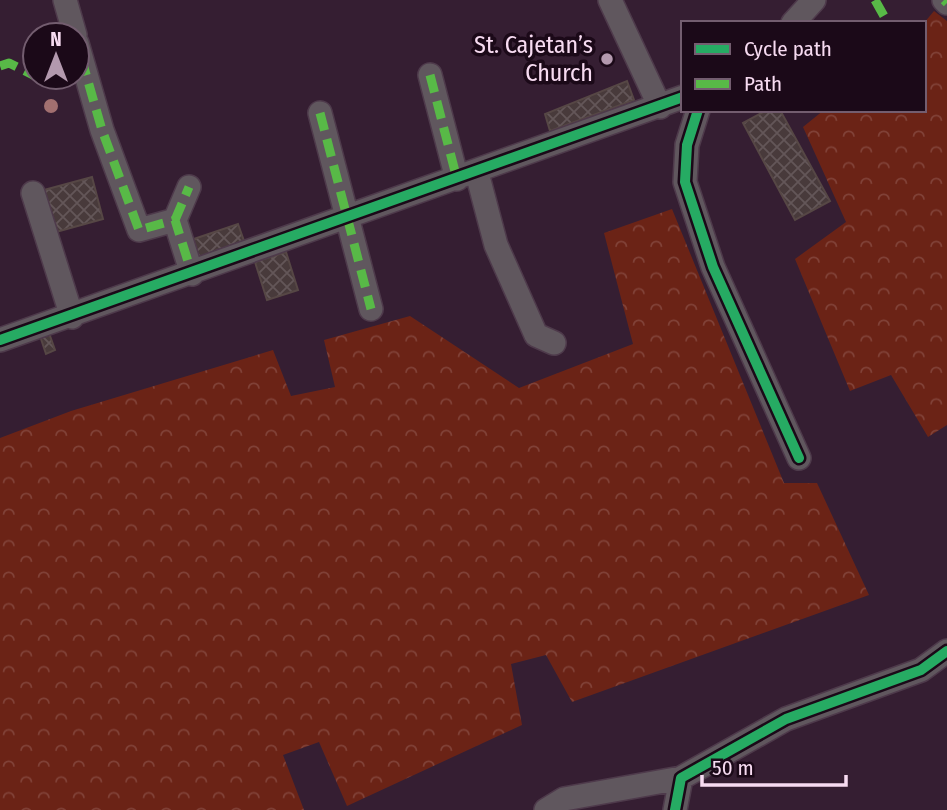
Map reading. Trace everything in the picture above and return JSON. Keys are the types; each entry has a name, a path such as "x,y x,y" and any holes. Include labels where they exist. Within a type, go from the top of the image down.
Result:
{"street":[{"path":"65,0 71,21"},
{"path":"610,0 660,107"},
{"path":"795,21 814,0"},
{"path":"430,75 467,176 536,335 554,342"},
{"path":"91,91 102,130 139,230 175,220"},
{"path":"0,340 72,317 681,98"},
{"path":"697,112 687,145 685,182 713,267 799,458"},
{"path":"320,113 371,309"},
{"path":"189,187 175,220 192,274"},
{"path":"33,193 72,317"},
{"path":"546,810 564,799 681,778 786,719 920,670 947,651"},
{"path":"675,810 681,778"}],"green space":[{"path":"934,11 947,21 947,425 928,437 891,375 850,391 795,259 846,222 803,127 822,112 926,112 926,21"},
{"path":"672,209 784,483 817,483 869,595 572,702 546,655 511,664 522,725 347,806 319,742 283,755 304,810 0,810 0,438 71,411 273,350 291,396 335,387 324,340 410,316 519,388 633,344 604,233"}],"building":[{"path":"627,81 634,100 550,131 545,114"},
{"path":"763,112 781,112 830,201 795,220 743,123"},
{"path":"92,177 103,219 56,232 44,190"},
{"path":"238,224 244,241 197,258 191,240"},
{"path":"286,252 298,290 267,300 255,262"},
{"path":"49,333 55,350 46,354 40,336"}],"marked path":[{"path":"875,0 887,21"},
{"path":"944,0 947,3"},
{"path":"0,66 9,63 21,69"},
{"path":"430,75 457,179"},
{"path":"91,91 102,130 139,230 175,220 192,274"},
{"path":"320,113 371,309"},
{"path":"175,220 189,187"}],"cycle path":[{"path":"0,340 681,98"},
{"path":"697,112 687,145 685,182 713,267 799,458"},
{"path":"675,810 681,778 786,719 921,670 947,651"}],"place":[{"name":"St. Cajetan’s Church","path":"607,59"}]}
